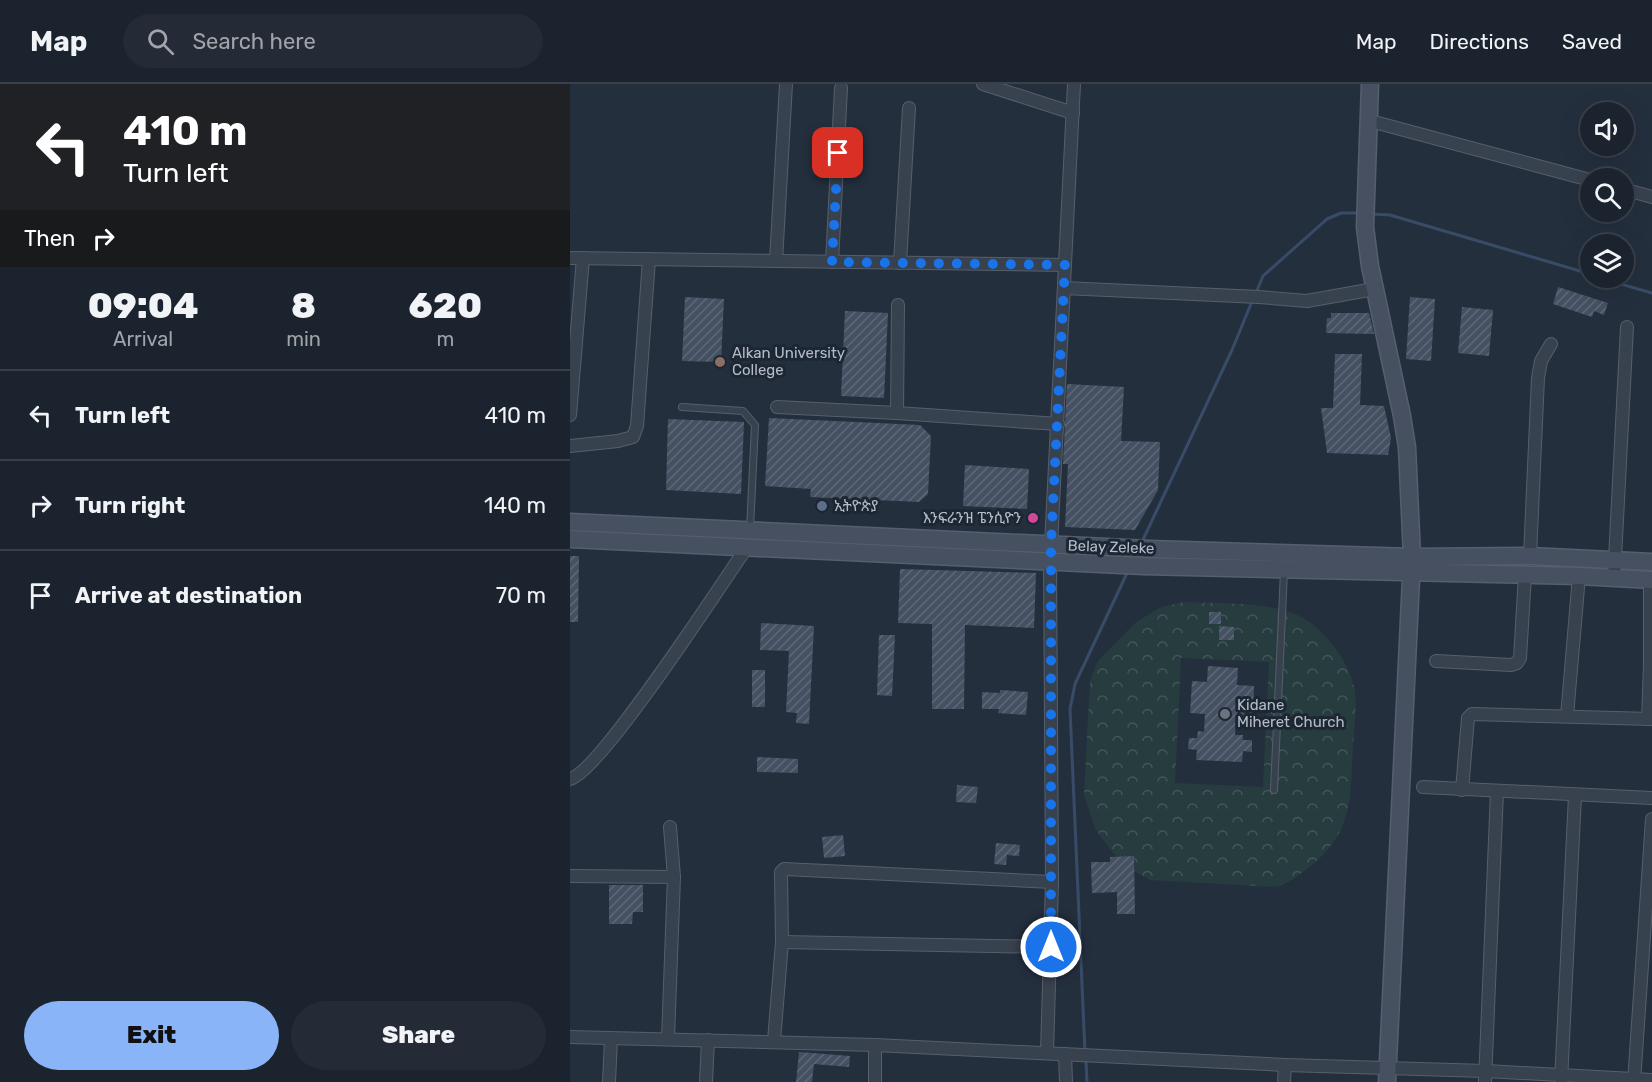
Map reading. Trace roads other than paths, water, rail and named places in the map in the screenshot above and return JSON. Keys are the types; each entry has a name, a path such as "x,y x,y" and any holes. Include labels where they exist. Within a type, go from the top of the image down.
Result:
{"street":[{"path":"776,261 786,84"},
{"path":"983,84 1073,113"},
{"path":"1047,1052 1052,882 1050,553 1074,84"},
{"path":"1370,84 1365,227 1374,289 1407,447 1412,566 1387,1075"},
{"path":"832,262 841,88"},
{"path":"900,263 909,108"},
{"path":"1378,123 1580,177"},
{"path":"1634,192 1652,196"},
{"path":"570,415 576,258 1065,265"},
{"path":"570,446 618,441 633,437 637,426 649,259"},
{"path":"1064,288 1306,301 1374,289"},
{"path":"897,413 898,305"},
{"path":"1614,578 1627,327"},
{"path":"1530,556 1538,378 1541,361 1551,344"},
{"path":"777,407 1058,424"},
{"name":"Belay Zeleke","path":"570,522 748,538 1050,553 1123,548 1149,549 1525,575 1651,580"},
{"path":"570,779 580,775 622,728 748,538"},
{"name":"Belay Zeleke","path":"570,539 748,538"},
{"name":"Belay Zeleke","path":"1050,553 1119,565 1284,570 1412,566 1530,556 1652,562"},
{"path":"1436,661 1511,665 1517,663 1520,658 1525,575"},
{"path":"1567,716 1579,576"},
{"path":"1462,790 1469,715 1650,719 1651,580"},
{"path":"1423,787 1652,798"},
{"path":"1485,1076 1497,791"},
{"path":"1562,1078 1575,795"},
{"path":"1634,1081 1652,819"},
{"path":"668,1038 674,877 670,826"},
{"path":"774,1041 782,942 781,872 788,868 1052,882"},
{"path":"570,876 674,877"},
{"path":"782,942 1051,947"},
{"path":"570,1037 774,1041 1047,1052 1094,1057 1285,1065 1387,1075 1652,1080"},
{"path":"609,1082 611,1039"},
{"path":"706,1082 708,1040"},
{"path":"875,1045 875,1082"},
{"path":"1066,1082 1070,1055"},
{"path":"1284,1082 1285,1065"}],"lane":[{"path":"682,407 743,411 755,425 748,538"},
{"path":"1274,790 1284,570"}],"waterway":[{"path":"1256,293 1263,276 1327,219 1341,213 1359,213"},
{"path":"1371,214 1390,215 1580,271"},
{"path":"1634,288 1652,293"},
{"path":"1141,544 1232,350 1253,299"},
{"path":"1085,1053 1070,709 1075,684 1128,571"},
{"path":"1086,1060 1087,1082"}],"place":[{"name":"Alkan University College","path":"720,362"},
{"name":"ኢትዮጵያ","path":"822,506"},
{"name":"እንፍራንዝ ፔንሲዮን","path":"1033,518"},
{"name":"Kidane Miheret Church","path":"1225,714"}]}
